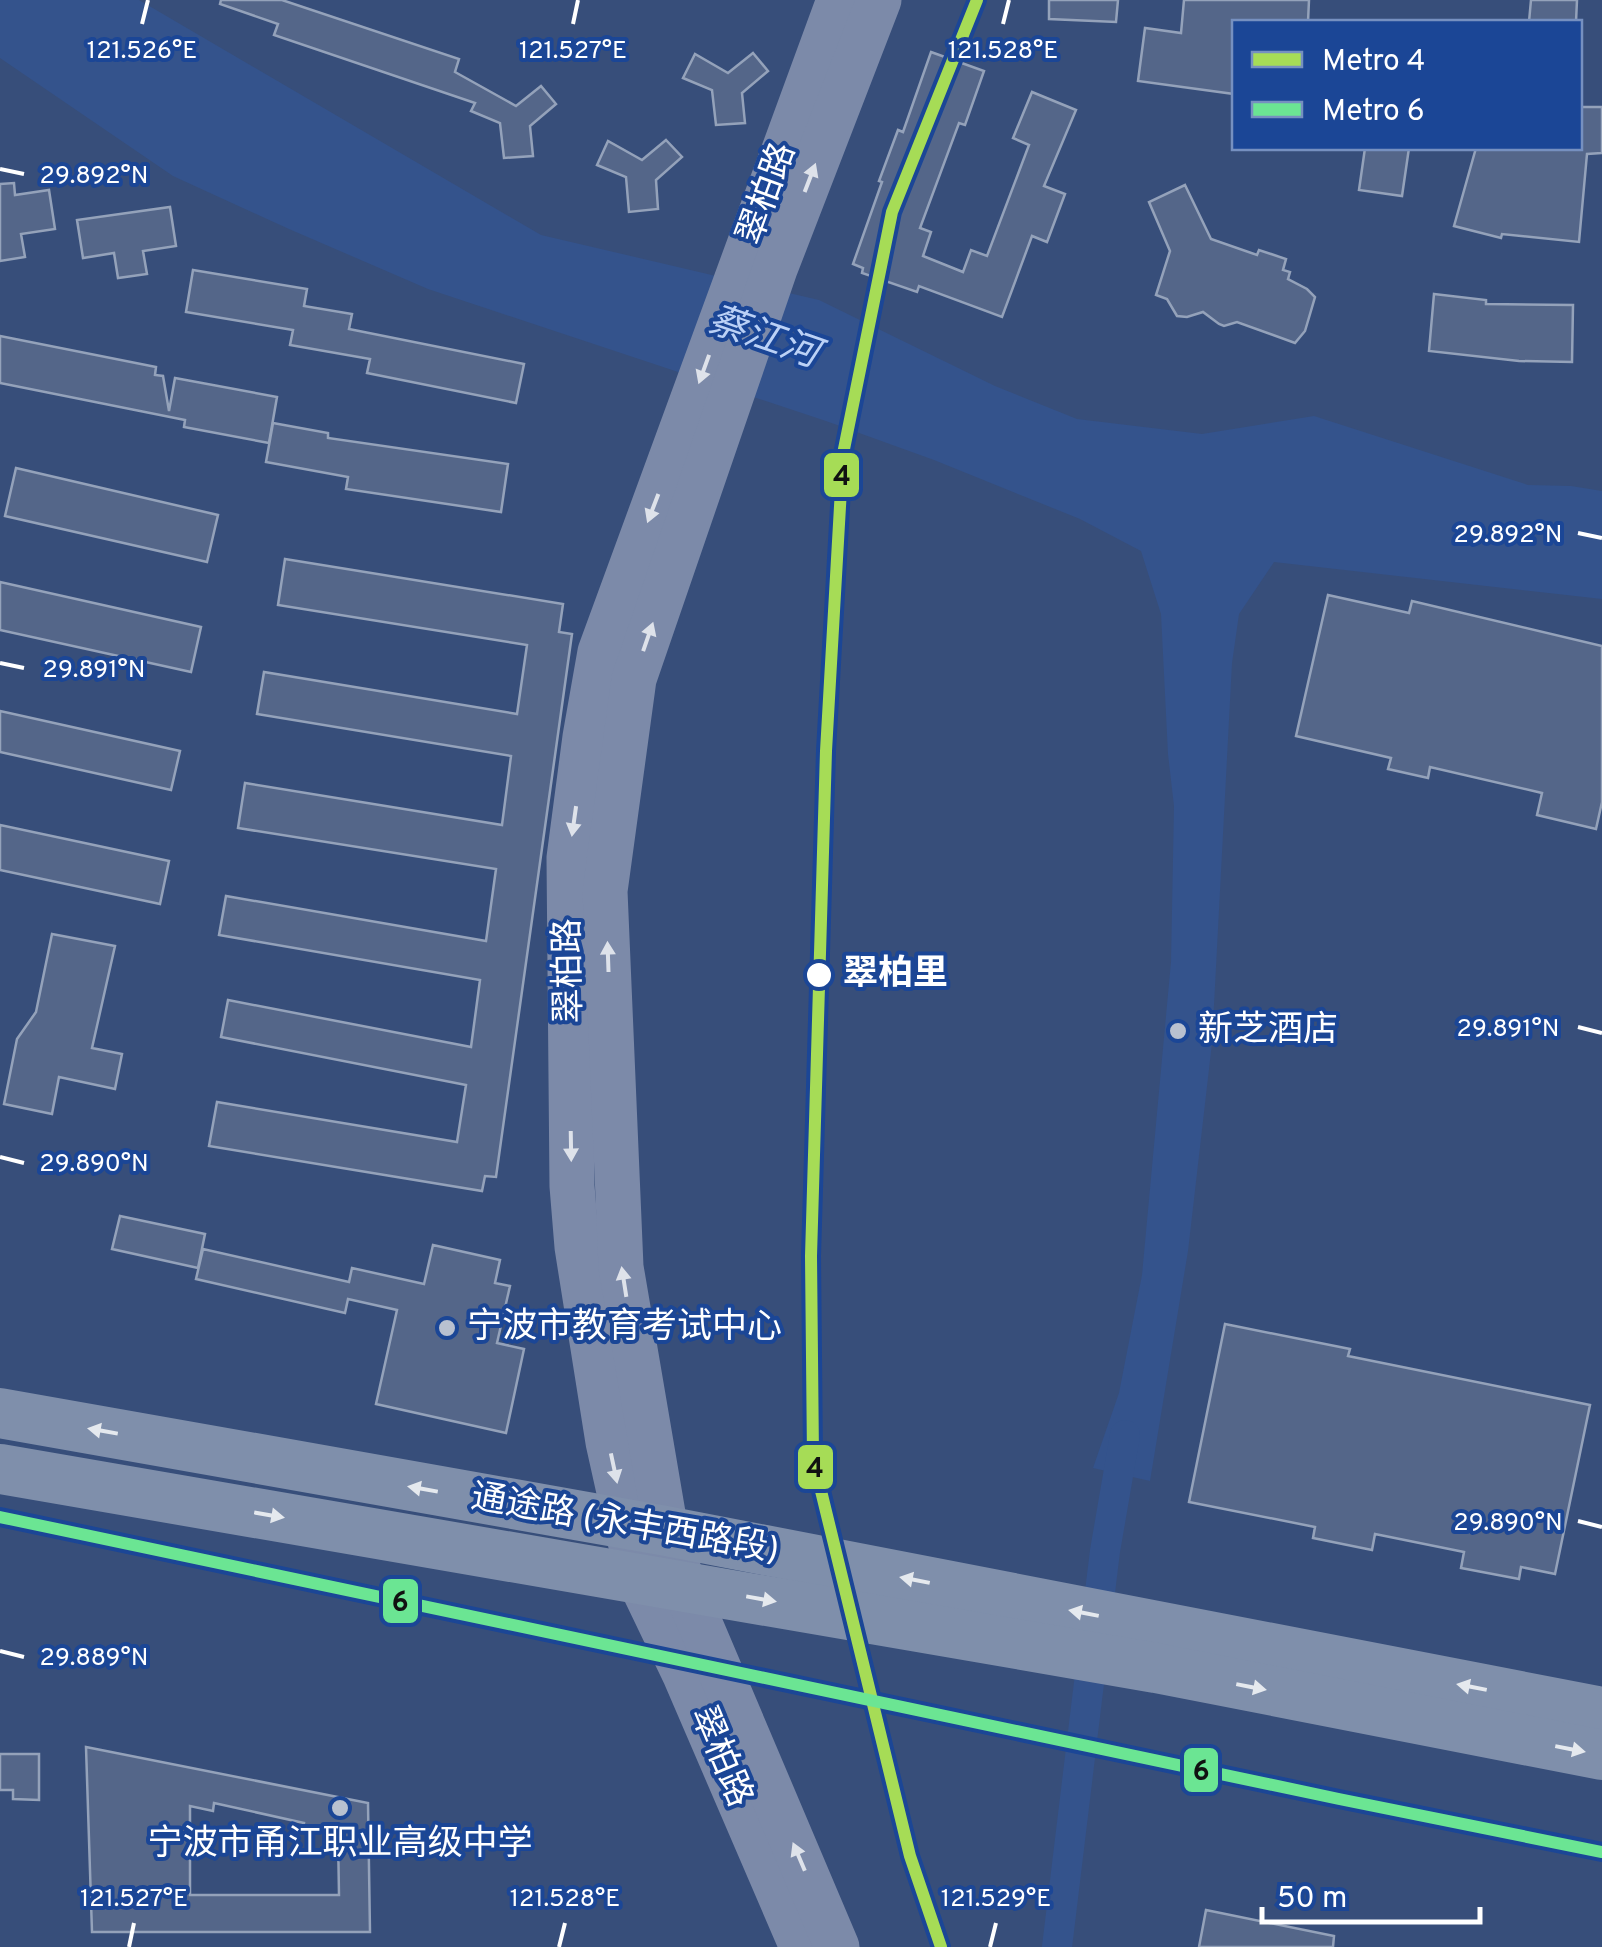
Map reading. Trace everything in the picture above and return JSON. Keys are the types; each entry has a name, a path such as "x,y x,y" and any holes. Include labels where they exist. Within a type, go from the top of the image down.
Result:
{"main road":[{"name":"翠柏路","path":"802,1947 685,1675 646,1528 621,1267 606,892 634,678 704,423 761,262 839,0"},
{"name":"翠柏路","path":"761,262 879,0"},
{"name":"通途路 (永丰西路段)","path":"0,1413 646,1528 1010,1621"},
{"name":"通途路 (永丰西路段)","path":"0,1469 661,1581 1010,1621 1157,1648 1602,1712"},
{"path":"0,1504 201,1503"},
{"name":"翠柏路","path":"661,1581 836,1947"},
{"name":"通途路 (永丰西路段)","path":"1157,1648 1602,1755"}],"water":[{"name":"蔡江河","path":"0,0 139,0 541,235 819,300 995,386 1077,419 1202,434 1314,416 1528,485 1602,491 1602,599 1274,562 1239,614 1232,663 1212,1043 1188,1251 1150,1481 1093,1468 1119,1393 1142,1275 1171,962 1174,806 1161,614 1141,551 1080,519 934,460 428,289 173,176 0,58"}],"building":[{"path":"221,0 282,0 459,59 455,72 516,106 541,86 556,104 530,126 533,156 504,158 500,123 471,111 475,103 274,35 278,24 220,4"},
{"path":"1049,0 1118,0 1116,22 1049,19"},
{"path":"1184,0 1309,0 1308,20 1232,20 1232,94 1138,81 1145,28 1181,33"},
{"path":"1531,0 1577,0 1576,20 1529,20"},
{"path":"931,52 984,71 965,125 959,123 920,228 931,232 923,256 963,272 971,250 987,256 1029,145 1013,138 1032,92 1076,110 1044,186 1065,194 1047,242 1032,236 1002,317 919,286 917,292 862,273 863,268 853,264 882,182 879,181 898,130 903,132"},
{"path":"753,53 768,71 742,93 745,123 716,125 712,90 683,78 695,54 728,73"},
{"path":"1582,107 1602,107 1602,153 1587,154 1579,242 1502,234 1501,238 1454,226 1475,150 1582,150"},
{"path":"666,140 682,157 656,180 658,209 629,212 626,177 597,165 608,141 642,160"},
{"path":"1365,150 1409,150 1402,196 1359,190"},
{"path":"14,183 15,195 49,190 55,229 21,234 25,257 0,261 0,184"},
{"path":"1185,185 1211,239 1257,255 1259,250 1286,259 1283,270 1290,272 1288,279 1315,297 1305,331 1295,343 1237,322 1224,326 1203,312 1177,316 1167,299 1156,295 1170,251 1149,202"},
{"path":"170,207 176,246 143,251 147,274 118,278 114,253 83,258 77,220"},
{"path":"193,270 307,289 304,306 352,314 349,329 524,364 516,403 367,373 370,359 290,345 293,330 186,312"},
{"path":"1434,294 1486,300 1486,304 1573,305 1572,362 1519,361 1429,351"},
{"path":"0,336 156,367 155,375 163,376 169,411 175,378 277,397 269,443 184,427 185,420 0,383"},
{"path":"273,423 328,433 328,438 508,464 501,512 346,489 348,477 266,462"},
{"path":"16,468 218,515 207,562 5,516"},
{"path":"285,559 563,604 559,632 572,634 496,1177 485,1176 482,1191 209,1146 217,1102 457,1142 466,1085 221,1037 228,1000 471,1047 480,980 219,935 226,896 486,941 496,869 238,828 245,783 502,825 511,756 257,714 264,672 517,714 527,645 278,605"},
{"path":"0,582 201,627 191,672 0,630"},
{"path":"1328,595 1409,613 1412,601 1602,646 1602,802 1596,829 1537,815 1542,793 1430,767 1428,778 1388,769 1391,758 1296,736"},
{"path":"0,711 180,751 171,790 0,752"},
{"path":"0,825 169,861 160,904 0,870"},
{"path":"52,934 115,946 92,1048 122,1054 115,1089 59,1077 52,1114 4,1104 17,1039 36,1012"},
{"path":"120,1216 205,1234 198,1268 112,1249"},
{"name":"宁波市教育考试中心","path":"433,1245 500,1260 495,1283 510,1286 497,1343 524,1349 506,1433 376,1404 397,1310 348,1299 345,1313 196,1279 203,1249 349,1282 352,1268 424,1284"},
{"path":"1225,1324 1350,1349 1348,1356 1590,1405 1555,1574 1521,1567 1519,1579 1461,1568 1464,1552 1375,1534 1372,1550 1313,1538 1315,1527 1189,1502"},
{"path":"86,1747 368,1803 370,1932 92,1932","holes":["214,1803 304,1823 303,1828 338,1835 339,1895 190,1895 190,1806 213,1811"]},
{"path":"0,1754 39,1754 39,1800 13,1799 13,1790 0,1790"},
{"path":"1206,1910 1334,1936 1333,1947 1199,1947"}],"waterway":[{"path":"1057,1947 1105,1551 1125,1435"}],"metro line":[{"name":"4","path":"941,1947 910,1856 813,1458 811,1256 826,751 843,454 892,212 977,0"},
{"name":"6","path":"0,1517 1602,1852"}],"place":[{"name":"翠柏里","path":"819,975"},
{"name":"新芝酒店","path":"1178,1031"},
{"name":"宁波市教育考试中心","path":"447,1328"},
{"name":"宁波市甬江职业高级中学","path":"340,1808"}]}
